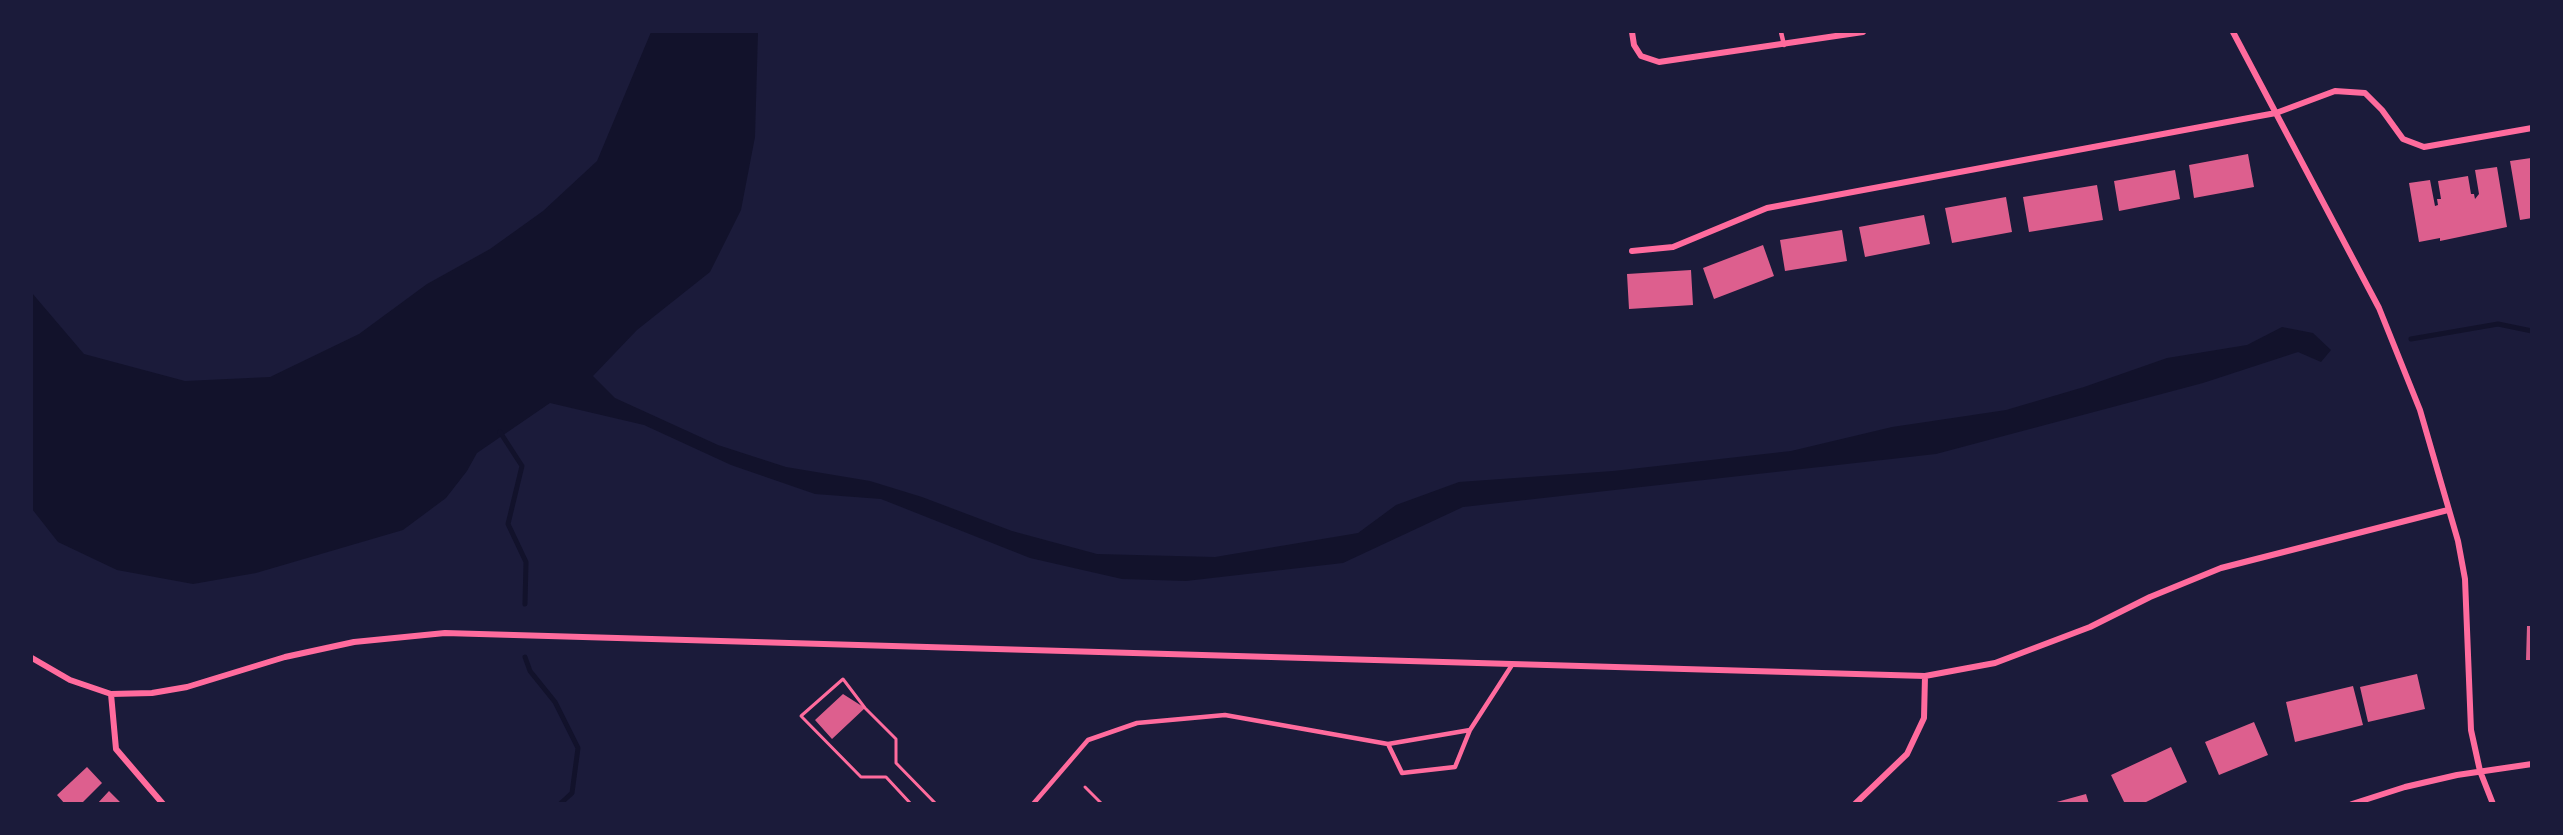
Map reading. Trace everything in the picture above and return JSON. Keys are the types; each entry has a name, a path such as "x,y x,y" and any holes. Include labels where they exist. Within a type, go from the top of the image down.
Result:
{"street":[{"path":"1632,32 1634,45 1641,56 1659,62 1784,45 1836,34 1863,32"},
{"path":"2233,32 2392,335 2420,410 2465,579 2469,704 2480,771 2493,804"},
{"path":"1632,250 1673,247 1767,208 2276,113 2335,91 2365,93 2382,110 2403,139 2424,147 2532,128"},
{"path":"32,658 70,680 111,694 152,693 187,687 285,657 354,642 445,633 1926,676 1995,663 2090,627 2150,597 2221,568 2448,510"},
{"path":"1855,804 1908,754 1924,718 1926,676"},
{"path":"111,694 116,749 163,804"},
{"path":"2352,804 2405,787 2480,771 2532,764"}],"lane":[{"path":"1781,32 1784,45"},
{"path":"1388,744 1402,773 1455,767 1470,730 1512,665"},
{"path":"1034,804 1088,740 1137,723 1225,715 1388,744 1470,730"}],"path":[{"path":"912,804 886,777 861,777 801,716 843,679 865,708 896,739 896,763 936,804"},
{"path":"1085,787 1102,804"}],"shaded area":[{"path":"651,32 758,32 755,137 741,210 710,272 637,330 593,376 615,398 718,445 786,467 870,481 922,497 1012,531 1097,554 1215,557 1358,533 1396,505 1459,482 1613,471 1791,451 1892,427 2006,410 2084,387 2167,358 2247,345 2282,327 2313,333 2331,350 2321,362 2298,352 2203,383 1936,454 1463,507 1343,563 1186,581 1122,579 1030,558 881,499 815,494 731,465 644,425 550,403 477,453 467,471 446,498 403,530 256,573 193,584 117,570 58,542 32,509 32,293 84,354 185,381 270,377 359,334 427,284 490,249 543,211 597,161"}],"building":[{"path":"2248,154 2254,187 2194,198 2189,165"},
{"path":"2531,158 2532,218 2520,220 2510,161"},
{"path":"2497,167 2507,227 2440,241 2440,238 2419,242 2409,183 2430,180 2435,206 2438,205 2437,199 2441,199 2438,181 2468,176 2471,194 2474,194 2475,199 2479,194 2475,170"},
{"path":"2175,170 2180,199 2119,211 2114,181"},
{"path":"2097,185 2103,220 2029,232 2023,197"},
{"path":"2006,197 2012,232 1952,243 1945,208"},
{"path":"1924,215 1930,244 1865,257 1859,227"},
{"path":"1842,230 1847,261 1785,271 1780,240"},
{"path":"1763,245 1774,276 1714,299 1703,268"},
{"path":"1691,270 1693,305 1629,309 1627,274"},
{"path":"2527,626 2532,626 2532,660 2526,660"},
{"path":"2417,674 2425,709 2368,722 2360,687"},
{"path":"2353,686 2363,725 2295,742 2286,702"},
{"path":"843,694 865,708 832,739 815,720"},
{"path":"2254,722 2268,755 2219,775 2205,742"},
{"path":"2171,747 2187,782 2142,804 2125,804 2111,775"},
{"path":"87,767 102,783 81,804 65,804 57,795"},
{"path":"109,791 122,804 97,804"},
{"path":"2086,794 2089,804 2053,804 2053,803"}],"waterway":[{"path":"2411,339 2498,324 2532,331"},
{"path":"500,432 522,466 508,524 526,562 525,604"},
{"path":"525,657 530,671 555,702 578,748 572,793 560,804"}]}
